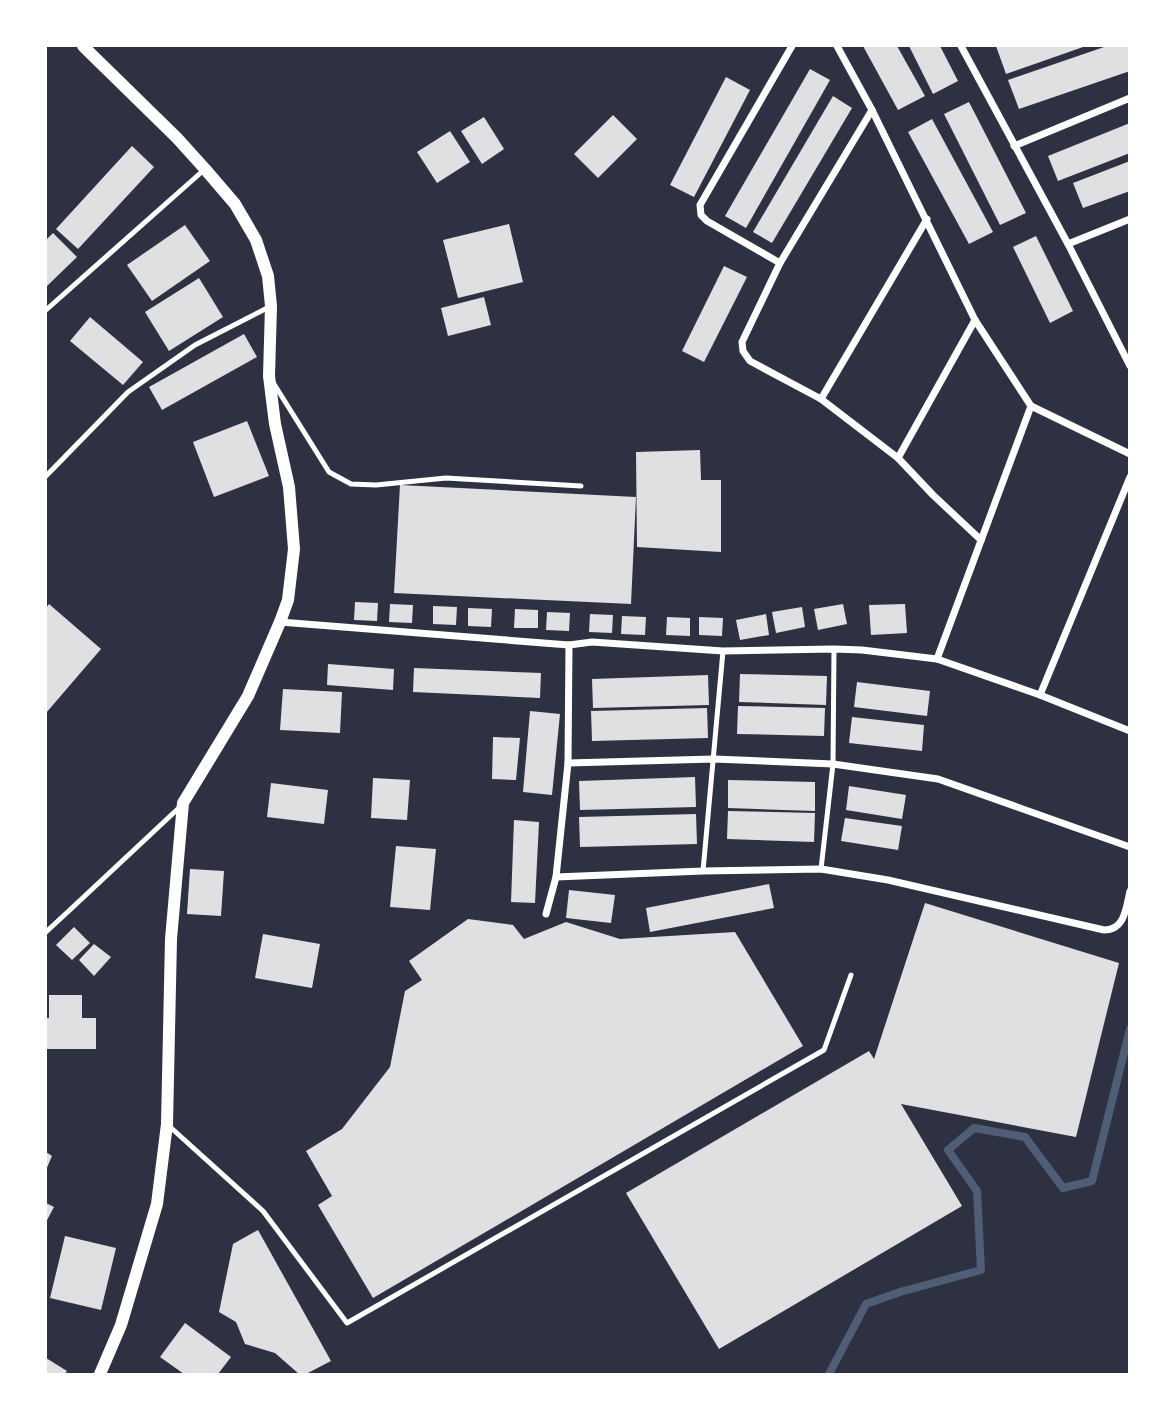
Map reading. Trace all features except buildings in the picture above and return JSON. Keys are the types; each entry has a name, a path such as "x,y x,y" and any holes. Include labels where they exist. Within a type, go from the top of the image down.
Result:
{"street":[{"path":"83,46 205,169 234,204 257,240 268,276 271,306 269,376 275,424 289,487 294,549 288,600 248,696 183,803 171,939 167,1124 157,1204 121,1325 100,1374"},
{"path":"780,263 707,221 701,215 700,205 792,46"},
{"path":"837,46 927,219 975,320 1031,406 1129,454"},
{"path":"961,46 1068,244 1129,366"},
{"path":"1014,146 1129,98"},
{"path":"872,110 780,263 742,342 743,351 750,361 821,399 898,458 981,540"},
{"path":"821,399 927,219"},
{"path":"1068,244 1129,219"},
{"path":"898,458 975,320"},
{"path":"937,659 1031,406"},
{"path":"1040,695 1129,477"},
{"path":"280,622 569,645 592,642 723,651 862,650 937,659 1040,695 1129,731"},
{"path":"546,914 556,877 568,763 569,645"},
{"path":"568,763 714,759 834,764 938,779 1129,847"},
{"path":"556,877 821,869 888,880 1104,930 1119,926 1129,891"}],"lane":[{"path":"46,310 205,169"},
{"path":"46,476 128,392 195,345 271,306"},
{"path":"269,376 329,471 351,484 376,485 446,478 581,486"},
{"path":"821,869 834,764 834,649"},
{"path":"704,871 723,651"},
{"path":"46,932 183,803"},
{"path":"167,1124 263,1212 347,1323 824,1049 851,975"}],"waterway":[{"path":"829,1374 866,1304 981,1270 977,1191 948,1150 974,1128 1025,1137 1063,1188 1092,1181 1130,1029"}]}
